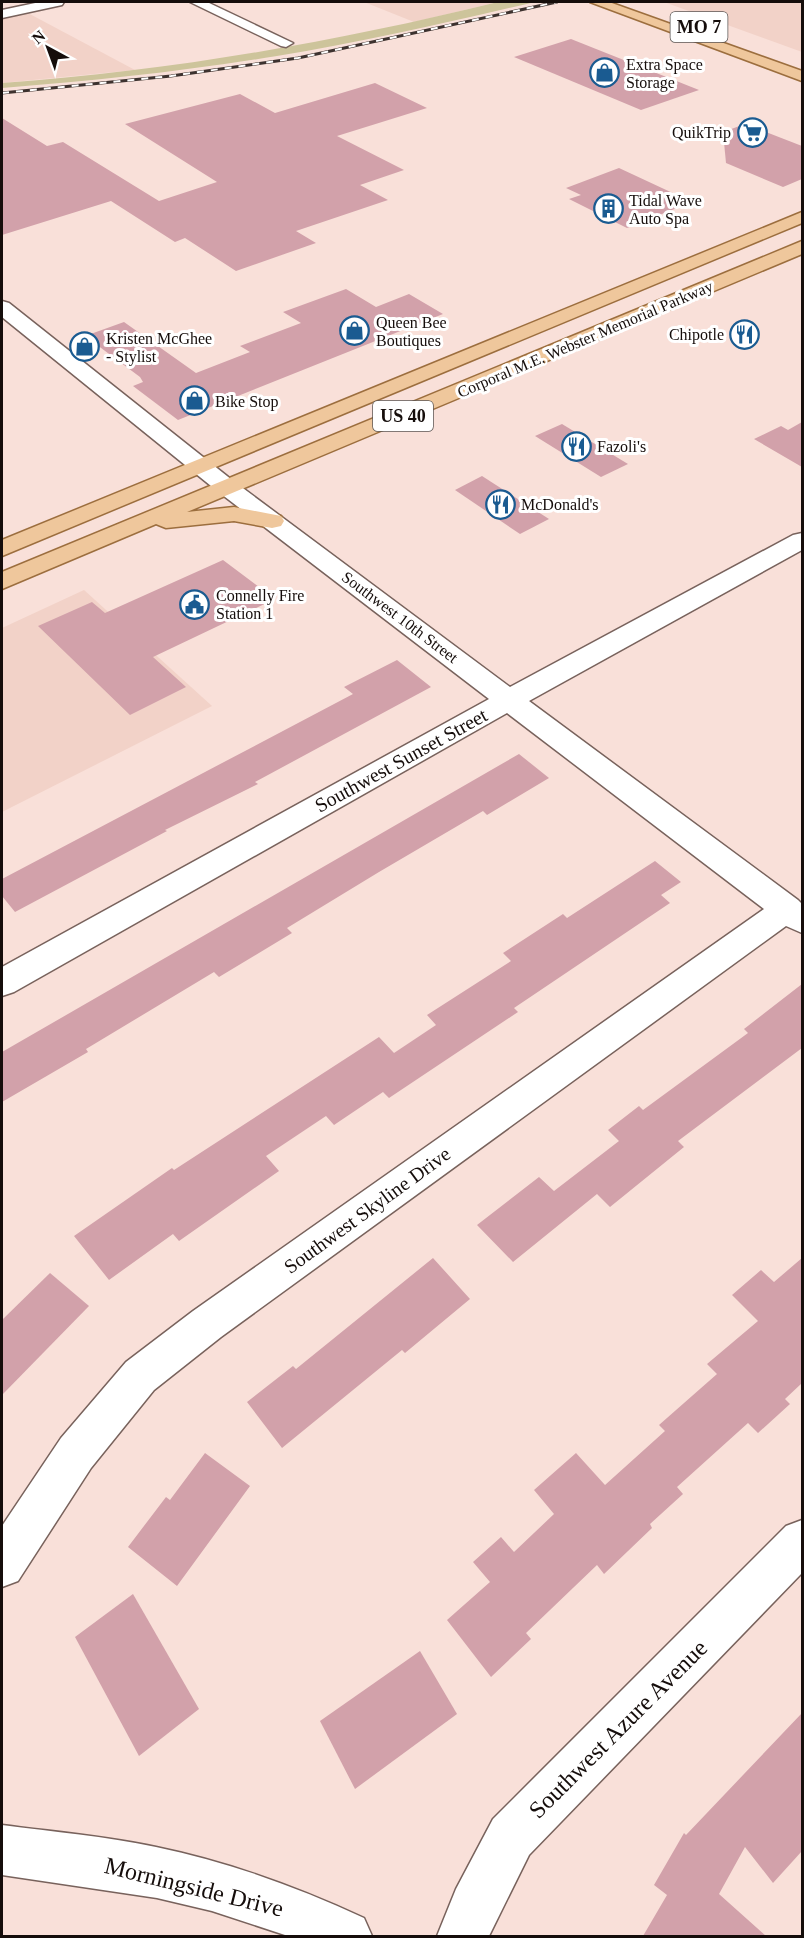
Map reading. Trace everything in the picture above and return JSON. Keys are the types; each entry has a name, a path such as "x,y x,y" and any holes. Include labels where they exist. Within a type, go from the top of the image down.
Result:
{"main road":[{"name":"MO 7","path":"597,2 802,76"},
{"name":"MO 7","path":"627,2 802,64"},
{"name":"Corporal M.E. Webster Memorial Parkway","path":"2,549 802,217"},
{"name":"Corporal M.E. Webster Memorial Parkway","path":"2,581 224,485 417,410 802,247"},
{"path":"123,529 277,509 279,474 290,459"}],"street":[{"path":"2,14 57,2"},
{"path":"196,2 286,43"},
{"name":"Southwest 10th Street","path":"2,307 224,485 277,509 510,699 795,915"},
{"name":"Southwest Sunset Street","path":"2,983 510,699 802,540"},
{"name":"Southwest Skyline Drive","path":"2,1565 76,1453 140,1376 207,1324 795,915"},
{"name":"Southwest Azure Avenue","path":"463,1936 474,1907 511,1837 802,1542"},
{"name":"Morningside Drive","path":"2,1850 129,1867 196,1883 299,1913 346,1936"}],"shaded area":[{"path":"364,2 498,2 414,22"},
{"path":"498,2 535,2 374,38 277,56 140,75 2,88 2,83 127,71 252,53 375,30"},
{"path":"664,2 802,2 802,52"},
{"path":"26,12 135,70 2,83 2,17"},
{"path":"84,590 212,706 2,812 2,628"}],"building":[{"name":"Extra Space Storage","path":"571,39 699,90 641,110 514,57"},
{"path":"375,83 427,108 337,136 404,170 360,185 388,200 296,231 316,243 236,271 185,238 175,242 111,201 2,235 2,118 47,146 63,142 159,201 217,182 125,124 240,94 275,113"},
{"path":"745,124 802,146 802,179 783,187 726,163 723,132"},
{"path":"619,168 692,202 627,228 569,199 581,195 566,188"},
{"path":"346,289 376,307 409,294 443,314 178,420 133,386 143,382 140,377 85,336 124,322 196,373 250,352 240,346 301,323 283,312"},
{"path":"802,422 802,467 754,439 781,426 788,430"},
{"name":"Fazoli's","path":"562,424 628,464 601,477 535,436"},
{"name":"McDonald's","path":"482,476 549,519 520,534 455,490"},
{"path":"223,560 275,599 153,657 186,687 130,715 38,626 92,602 105,613"},
{"path":"397,660 431,687 255,782 258,784 165,830 167,831 15,912 2,896 2,879 353,694 344,687"},
{"path":"519,754 549,778 487,815 483,811 379,872 287,928 292,933 219,977 214,972 86,1049 88,1052 2,1102 2,1052"},
{"path":"655,861 681,882 661,895 670,903 514,1008 518,1012 389,1098 383,1092 334,1125 326,1116 266,1156 279,1171 179,1241 173,1234 109,1280 74,1236 172,1168 174,1170 379,1037 394,1053 436,1025 427,1015 511,961 503,953 563,914 567,918"},
{"path":"802,984 802,1048 678,1141 684,1147 610,1207 597,1194 513,1262 477,1225 539,1177 554,1191 619,1141 608,1130 639,1106 643,1110 748,1033 744,1029"},
{"path":"433,1258 470,1299 405,1353 402,1350 282,1448 247,1402 293,1366 296,1369"},
{"path":"802,1258 802,1383 785,1399 790,1404 758,1433 748,1423 677,1487 683,1494 650,1524 652,1528 604,1574 597,1565 526,1633 531,1639 491,1677 447,1620 490,1582 473,1562 501,1537 514,1552 554,1514 534,1490 576,1453 605,1485 665,1431 659,1425 717,1374 707,1364 758,1321 732,1295 761,1270 774,1282"},
{"path":"50,1273 89,1306 2,1395 2,1320"},
{"path":"205,1453 250,1486 177,1586 128,1547 166,1497 170,1500"},
{"path":"133,1594 199,1709 139,1756 75,1637"},
{"path":"420,1651 457,1714 355,1789 320,1721"},
{"path":"802,1713 802,1851 773,1883 745,1847 719,1894 766,1936 643,1936 667,1895 654,1885 684,1833 686,1835"}],"railway":[{"path":"2,93 171,76 298,58 557,2"}],"place":[{"name":"Extra Space Storage","path":"605,73"},
{"name":"QuikTrip","path":"752,132"},
{"name":"Tidal Wave Auto Spa","path":"608,209"},
{"name":"Queen Bee Boutiques","path":"355,331"},
{"name":"Chipotle","path":"745,334"},
{"name":"Kristen McGhee - Stylist","path":"85,347"},
{"name":"Bike Stop","path":"194,401"},
{"name":"Fazoli's","path":"576,446"},
{"name":"McDonald's","path":"500,504"},
{"name":"Connelly Fire Station 1","path":"195,604"}]}
